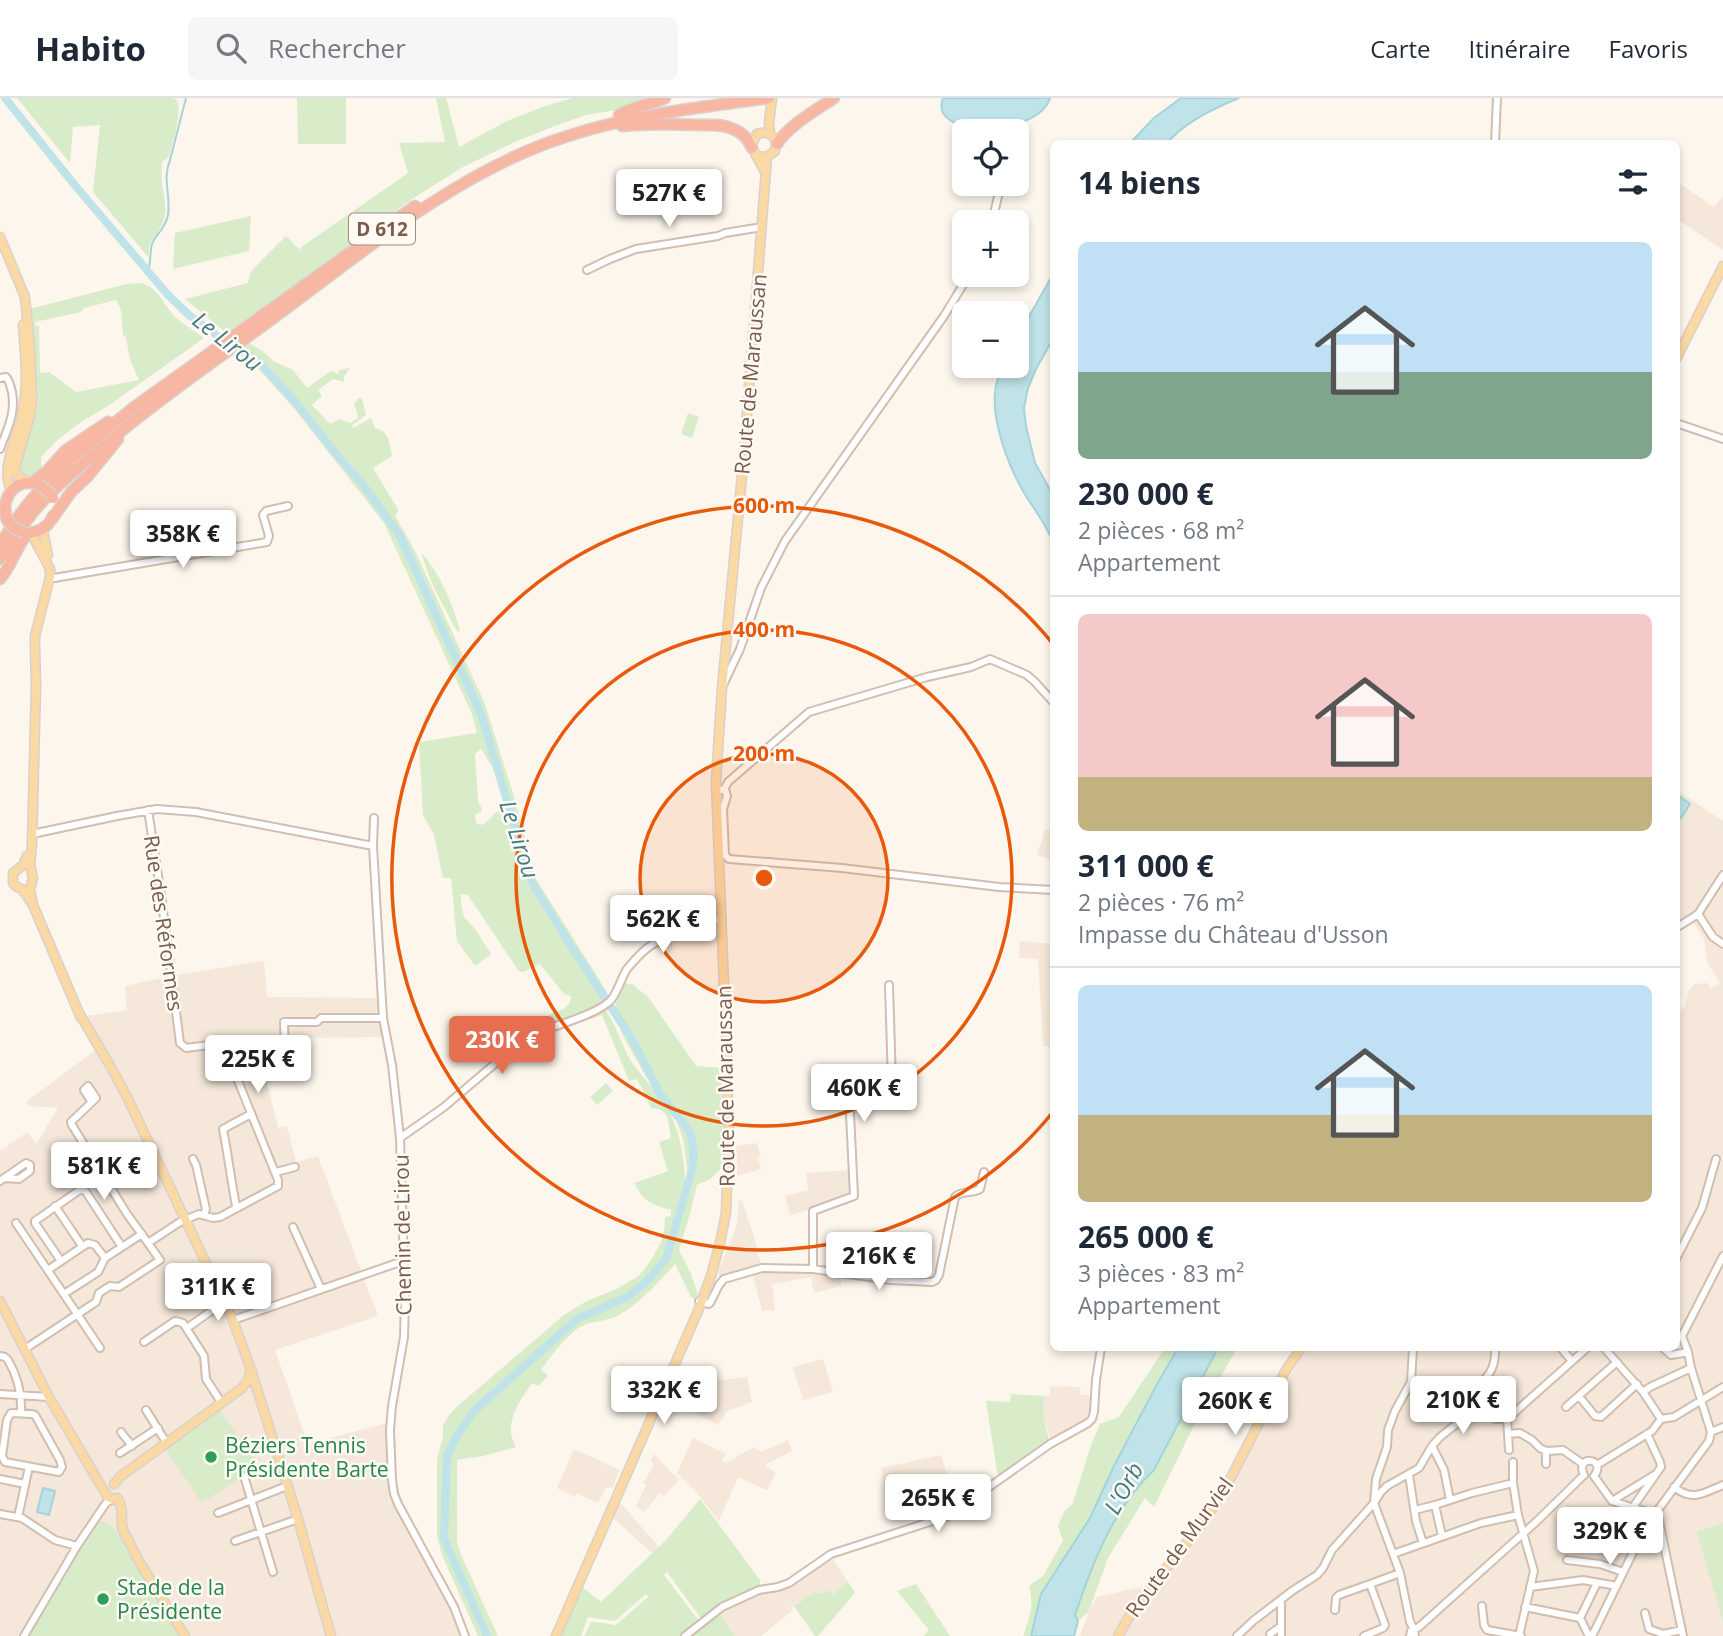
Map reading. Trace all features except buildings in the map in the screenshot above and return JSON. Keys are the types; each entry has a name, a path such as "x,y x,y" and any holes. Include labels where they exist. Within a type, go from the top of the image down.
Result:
{"highway":[{"path":"619,115 665,98"},
{"name":"D 612","path":"250,330 406,212 490,162 567,130 619,115 727,98"},
{"name":"D 612","path":"33,483 65,451 92,431 215,355 445,193 511,158 570,135 647,115 770,98"},
{"path":"777,144 782,135 834,98"},
{"path":"570,135 663,123 719,126 742,134 755,152"},
{"name":"D 612","path":"50,522 71,492 126,429 215,355"},
{"path":"0,545 21,513 40,491 73,458 133,408"},
{"path":"0,559 27,519 46,498 108,441 147,410"},
{"path":"33,483 49,492 55,505 50,522 43,529 28,533 14,528 3,516 3,501 16,485 33,483"},
{"path":"0,579 28,533"}],"main road":[{"path":"765,133 770,98"},
{"path":"765,133 776,140 777,144 773,154 767,157 755,152 754,137 765,133"},
{"name":"Route de Maraussan","path":"755,152 765,172"},
{"name":"Route de Maraussan","path":"555,1636 700,1301 725,1204 729,1142 720,790 722,688 767,157"},
{"path":"0,237 25,297 32,388 29,419 15,471 20,478 33,483"},
{"path":"1680,351 1723,265"},
{"path":"11,489 7,481 7,467 21,419 25,392 22,304 16,273"},
{"path":"32,835 25,862 15,872 12,880 17,887 26,887 33,880 30,865 32,835 36,685 36,636 52,577 43,531 50,522"},
{"path":"28,533 52,577"},
{"path":"20,868 28,869 32,875"},
{"path":"26,887 79,1013 98,1052 136,1115 233,1320 288,1486 331,1636"},
{"path":"0,1301 49,1397 97,1479 122,1509 123,1530 185,1636"},
{"name":"Route de Murviel","path":"1118,1636 1133,1610 1204,1521 1224,1491 1286,1370 1299,1351"},
{"path":"110,1494 121,1476 242,1388 251,1370"},
{"path":"242,1388 252,1389 260,1400"}],"street":[{"path":"1495,140 1497,98"},
{"path":"587,270 636,249 762,227"},
{"path":"722,688 740,649 761,588 785,541 962,287"},
{"path":"0,378 6,376 10,380 14,405 0,449"},
{"path":"1680,424 1723,439"},
{"path":"52,577 267,542 270,536 263,516 266,511 288,506"},
{"path":"1050,699 1027,676 990,659 971,667 927,677 809,712 720,790 727,796 723,809 725,855 729,859 1050,890"},
{"path":"32,835 148,810 196,812 373,846"},
{"name":"Rue des Réformes","path":"148,810 180,1043 186,1048 217,1044 223,1048 276,1172"},
{"name":"Chemin de Lirou","path":"374,818 373,846 383,1018 394,1076 400,1139 405,1298 404,1337 390,1430 392,1480 394,1494 454,1607 465,1636"},
{"path":"1680,926 1698,914 1723,875"},
{"path":"1698,914 1713,937 1723,944"},
{"path":"400,1139 444,1107 524,1039 588,1014 611,1001 625,972 650,946 722,918"},
{"path":"813,1269 813,1211 854,1196 849,1093 884,1090 892,1084 889,985"},
{"path":"285,1050 285,1022 317,1022 321,1018 383,1018"},
{"path":"25,1349 96,1302 99,1293 110,1286 119,1287 160,1260 72,1125 71,1122 91,1101"},
{"path":"235,1209 223,1129 251,1114"},
{"path":"193,1159 199,1176 205,1215"},
{"path":"1680,1251 1702,1208 1716,1159"},
{"path":"148,1243 198,1214 220,1217 278,1186 276,1172 295,1167"},
{"path":"700,1301 710,1303 724,1279 762,1268 813,1269 891,1280 932,1282 939,1275 955,1196 979,1189 984,1172"},
{"path":"61,1261 35,1221 79,1189 84,1189 122,1247"},
{"path":"55,1206 82,1245"},
{"path":"16,1223 100,1348"},
{"path":"293,1227 321,1289"},
{"path":"64,1294 98,1272 105,1258 142,1234"},
{"path":"48,1270 88,1243 93,1244 105,1258"},
{"path":"1682,1336 1723,1256"},
{"path":"233,1320 403,1261"},
{"path":"187,1328 214,1310 214,1303"},
{"path":"144,1342 175,1321 181,1321 204,1356 206,1378 220,1402"},
{"path":"1590,1636 1653,1515 1709,1441 1712,1432 1680,1334"},
{"path":"685,1636 722,1607 758,1590 789,1583 831,1554 948,1516 1050,1444 1088,1423 1094,1412 1101,1351"},
{"path":"1411,1635 1400,1573 1374,1503 1376,1479 1387,1447 1388,1430 1411,1382 1413,1351"},
{"path":"1237,1636 1253,1621 1317,1575 1332,1550 1381,1492 1423,1464 1432,1446 1459,1422 1455,1407 1457,1404 1492,1371 1495,1351"},
{"path":"1564,1351 1573,1361"},
{"path":"1514,1413 1584,1351"},
{"path":"1607,1351 1637,1384 1661,1419"},
{"path":"1666,1351 1671,1355 1688,1352"},
{"path":"0,1356 5,1357 19,1380 20,1413"},
{"path":"1566,1407 1617,1362"},
{"path":"1643,1392 1691,1368"},
{"path":"1578,1396 1595,1416 1601,1416 1637,1384"},
{"path":"34,1396 44,1387"},
{"path":"1597,1465 1654,1429 1661,1419 1674,1417 1723,1387"},
{"path":"0,1394 49,1397"},
{"path":"146,1409 166,1442"},
{"path":"11,1413 20,1413 35,1415 62,1466 59,1472 5,1462 2,1458 9,1416 11,1413"},
{"path":"1495,1419 1507,1419 1509,1450"},
{"path":"1712,1432 1723,1427"},
{"path":"120,1453 158,1428"},
{"path":"121,1432 132,1446"},
{"path":"1508,1434 1520,1433 1546,1451 1563,1450 1583,1464"},
{"path":"1633,1507 1661,1467 1647,1434"},
{"path":"1432,1446 1444,1470 1450,1500"},
{"path":"1546,1451 1546,1464"},
{"path":"1583,1464 1590,1461 1597,1465"},
{"path":"1482,1606 1484,1626 1487,1630 1520,1636 1534,1571 1518,1515 1513,1462"},
{"path":"1583,1464 1581,1471 1588,1478 1597,1472 1597,1465"},
{"path":"18,1517 29,1467"},
{"path":"1612,1501 1657,1473"},
{"path":"1409,1475 1416,1521 1423,1543"},
{"path":"1411,1635 1584,1475"},
{"path":"244,1476 273,1572"},
{"path":"1594,1476 1612,1501 1653,1515 1661,1532 1682,1633 1663,1634 1649,1629 1645,1613"},
{"path":"0,1479 25,1484"},
{"path":"1415,1510 1513,1483"},
{"path":"1674,1487 1682,1494 1690,1496 1723,1485"},
{"path":"218,1513 288,1486"},
{"path":"24,1636 110,1494"},
{"path":"1435,1505 1442,1536"},
{"path":"0,1514 22,1518 55,1540 77,1546"},
{"path":"1393,1554 1481,1522 1518,1515"},
{"path":"234,1541 298,1519"},
{"path":"1567,1560 1600,1564 1623,1572"},
{"path":"1335,1610 1336,1598 1339,1595 1400,1573"},
{"path":"1530,1587 1583,1580 1616,1586"},
{"path":"1580,1618 1597,1583"},
{"path":"1364,1636 1385,1625 1370,1584"},
{"path":"1281,1600 1281,1636"},
{"path":"1525,1607 1580,1618 1590,1636"},
{"path":"1270,1634 1280,1627"}],"shaded area":[{"path":"1680,184 1714,207 1723,196 1723,250 1680,221"},
{"path":"1680,792 1723,821 1723,1636 1080,1636 1097,1597 1159,1583 1229,1493 1254,1441 1306,1351 1680,1351 1680,1011 1685,1007 1688,991 1695,984 1707,983 1711,988 1720,983 1707,962 1704,939 1694,923 1680,923"},
{"path":"1045,829 1050,830 1050,859 1037,855"},
{"path":"1020,941 1050,944 1050,1047 1043,1046 1038,959 1019,958"},
{"path":"264,961 267,997 378,998 383,1037 309,1038 308,1052 268,1053 267,1082 278,1128 287,1126 296,1162 318,1156 378,1316 275,1350 308,1444 387,1423 392,1468 403,1505 455,1600 467,1636 0,1636 0,1149 27,1132 36,1144 58,1108 29,1106 26,1102 98,1048 85,1016 127,1010 125,986"},
{"path":"757,1143 761,1169 737,1176 736,1146"},
{"path":"851,1170 852,1192 846,1200 790,1215 785,1196 808,1190 806,1173"},
{"path":"739,1199 754,1237 762,1270 808,1270 841,1276 841,1286 814,1293 811,1277 772,1284 775,1310 762,1311 749,1270 717,1275 737,1225"},
{"path":"823,1359 833,1392 803,1400 793,1367"},
{"path":"747,1377 752,1402 727,1411 718,1425 689,1410 693,1402 684,1397 688,1390 702,1397 709,1387 705,1382"},
{"path":"1050,1386 1080,1387 1081,1395 1096,1395 1095,1415 1052,1445 1043,1416 1044,1396 1050,1395"},
{"path":"693,1438 726,1454 722,1461 726,1463 754,1447 761,1452 788,1440 792,1451 765,1465 776,1473 767,1490 738,1477 719,1521 677,1473"},
{"path":"574,1449 620,1470 612,1488 606,1487 598,1503 576,1493 575,1497 557,1488"},
{"path":"654,1454 679,1480 664,1496 660,1493 644,1512 636,1506 646,1485 643,1483 654,1465 651,1460"},
{"path":"941,1455 954,1497 961,1495 964,1505 944,1516 918,1524 909,1487 887,1492 881,1468"},
{"path":"618,1500 659,1547 652,1553 611,1516"},
{"path":"832,1557 848,1582 831,1594 814,1593 791,1608 793,1610 761,1636 735,1636 718,1612 766,1590 783,1587"}],"green space":[{"path":"17,98 177,100 178,114 169,157 162,162 164,217 151,242 149,258 93,192 100,125 73,127 70,163"},
{"path":"297,98 346,98 346,144 298,144"},
{"path":"436,98 446,98 459,147 505,122 573,98 662,98 635,107 586,115 517,141 463,167 415,197 226,333 185,299 248,283 251,271 286,236 302,252 300,248 408,173 399,143 445,142"},
{"path":"251,216 249,251 173,269 175,233"},
{"path":"141,283 152,288 176,318 204,338 60,438 41,457 42,485 36,487 16,470 27,434 29,309 127,284","holes":["116,300 121,310 123,335 126,337 130,360 139,380 76,392 49,372 40,373 39,326 36,326 35,322 81,312 84,308"]},
{"path":"249,343 273,361 293,370 307,388 331,371 338,374 340,370 350,368 344,382 333,379 318,390 322,396 312,405 330,424 339,419 350,423 358,418 354,404 358,398 362,399 366,415 352,425 353,428 371,418 375,428 383,431 388,438 392,456 373,468 397,508 395,515 416,553 485,704 536,879 607,992 605,995 532,879 498,774 481,710 404,541 365,484 295,398 259,360 241,348"},
{"path":"240,351 257,363 296,406 363,487 402,543 480,713 492,766 481,749 475,754 478,801 482,811 475,815 476,823 482,825 503,806 507,810 529,881 602,998 603,1002 592,1009 552,1024 549,1014 567,1006 571,996 564,994 540,964 523,972 518,970 468,895 461,894 464,917 491,954 475,966 457,941 451,878 443,878 434,835 423,815 419,742 477,733 472,714 384,523 293,407 255,365 236,354"},
{"path":"688,413 699,417 692,438 681,434"},
{"path":"422,553 435,570 450,600 459,632 436,592"},
{"path":"621,983 632,984 648,997 696,1066 721,1068 723,1167 710,1179 697,1185 679,1250 698,1294 694,1299 691,1297 675,1264 649,1292 627,1310 576,1330 541,1370 548,1375 539,1386 532,1383 518,1405 511,1425 516,1447 457,1460 457,1541 498,1636 488,1636 480,1619 477,1620 483,1636 478,1636 442,1555 437,1536 437,1458 443,1438 443,1425 460,1404 564,1315 639,1276 661,1242 665,1217 671,1216 671,1210 649,1201 634,1183 668,1171 659,1142 671,1138 667,1117 662,1111 651,1108 637,1079 629,1081 602,1015 588,1020 588,1015 604,1008 631,1061 663,1102 675,1125 683,1156 685,1186 668,1257 687,1190 684,1143 672,1106 646,1077 622,1034 615,999"},
{"path":"606,1083 613,1091 597,1105 590,1097"},
{"path":"1163,1351 1176,1351 1115,1464 1090,1518 1041,1594 1031,1636 1023,1636 1030,1611 1029,1586 1043,1576 1063,1541 1058,1526 1064,1512 1073,1503 1100,1424 1119,1417"},
{"path":"1216,1351 1235,1351 1194,1425 1154,1507 1145,1498 1108,1558 1089,1611 1078,1621 1075,1615 1103,1544 1126,1504 1154,1470"},
{"path":"1011,1394 1044,1396 1043,1416 1049,1440 998,1478 986,1401 1010,1402"},
{"name":"Béziers Tennis Présidente Barte","path":"218,1407 258,1466 202,1503 164,1447"},
{"path":"700,1499 760,1580 760,1587 731,1600 702,1620 667,1572 664,1575 699,1621 682,1636 584,1636 591,1622 616,1625 648,1597 646,1594 615,1621 588,1617 581,1636 560,1636 582,1587 601,1602 667,1539"},
{"name":"Stade de la Présidente","path":"95,1523 108,1523 119,1533 179,1636 26,1636"},
{"path":"1723,1523 1723,1622 1697,1532"},
{"path":"848,1582 855,1593 818,1636 815,1636 794,1606 814,1593 828,1590 832,1594"},
{"path":"916,1584 950,1636 923,1636 929,1630 897,1591"},
{"path":"718,1612 735,1636 688,1636"}],"water":[{"path":"943,98 1050,98 1041,111 1029,119 952,119 952,121 943,111"},
{"path":"1181,98 1239,98 1200,117 1170,140 1133,140 1154,118"},
{"path":"1050,279 1050,344 1028,388 1024,408 1035,463 1050,490 1050,536 1023,491 1002,443 996,416 998,378 1029,378 1029,317"},
{"path":"1680,797 1690,804 1680,818"},
{"name":"L'Orb","path":"1176,1351 1216,1351 1154,1470 1127,1501 1106,1537 1075,1615 1078,1621 1074,1636 1031,1636 1041,1594 1090,1518"},
{"path":"43,1488 55,1491 49,1515 37,1512"}],"waterway":[{"name":"Le Lirou","path":"5,98 168,295 189,315 258,361 297,404 364,486 400,536 481,714 531,881 632,1039 660,1094 690,1132 694,1151 692,1170 666,1259 648,1280 629,1296 577,1319 475,1410 457,1435 447,1456 444,1539 487,1636"},
{"path":"148,271 152,244 168,215 168,167 186,98"}],"place":[{"name":"Béziers Tennis Présidente Barte","path":"211,1457"},
{"name":"Stade de la Présidente","path":"103,1599"}]}
